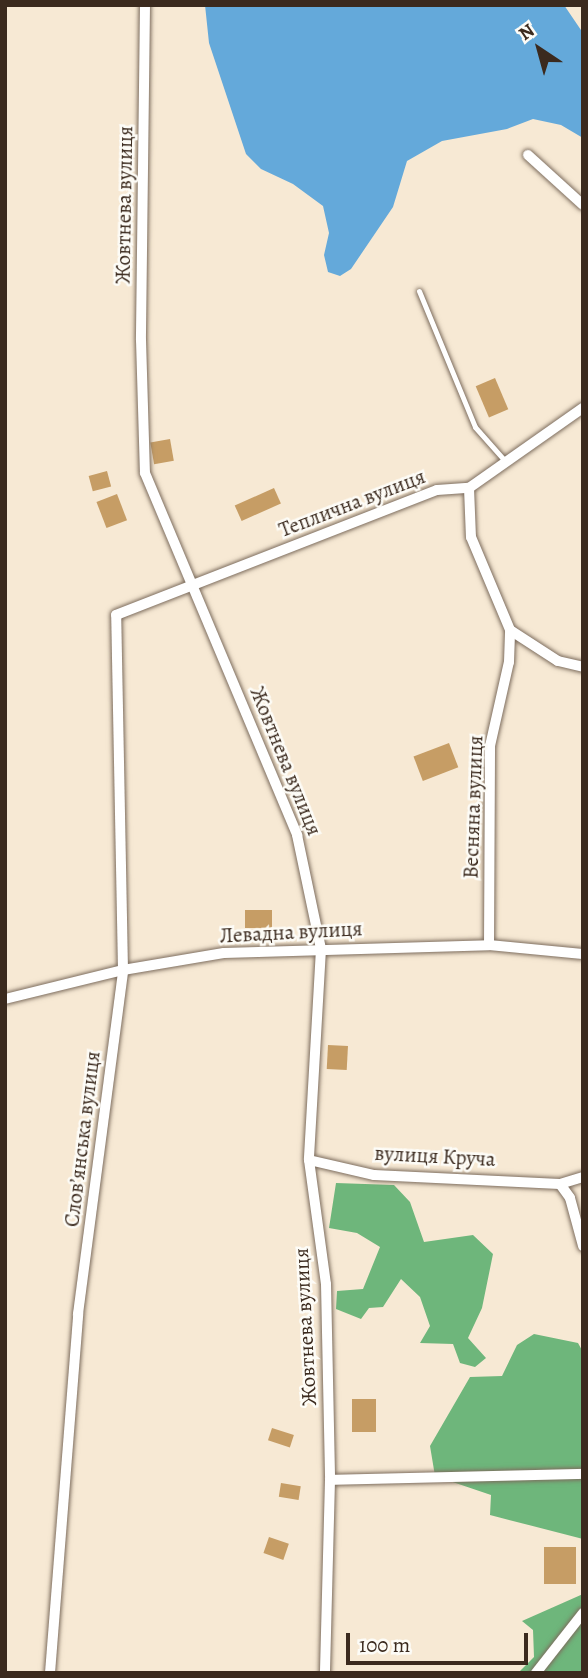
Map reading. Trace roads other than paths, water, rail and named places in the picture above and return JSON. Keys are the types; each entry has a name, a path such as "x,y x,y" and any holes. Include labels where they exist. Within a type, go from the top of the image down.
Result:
{"street":[{"name":"Жовтнева вулиця","path":"145,5 141,340 145,473 297,835 321,949 309,1160 326,1284 330,1480 325,1673"},
{"path":"528,155 583,205"},
{"path":"469,488 583,408"},
{"name":"Теплична вулиця","path":"121,611 438,489 469,488"},
{"name":"Весняна вулиця","path":"469,488 471,537 510,629 509,662 490,746 489,945"},
{"name":"Словʼянська вулиця","path":"50,1673 78,1314 124,970 116,621 121,611"},
{"path":"510,629 558,661 583,667"},
{"name":"Левадна вулиця","path":"5,999 124,970 224,953 489,945 583,954"},
{"name":"вулиця Круча","path":"309,1160 374,1175 560,1184 583,1178"},
{"path":"560,1184 570,1198 583,1246"},
{"path":"330,1480 583,1474"},
{"path":"536,1673 583,1614"}],"lane":[{"path":"419,291 475,427 506,462"}],"water":[{"path":"205,5 564,5 583,33 583,138 561,125 533,119 507,129 442,141 407,161 393,207 351,269 340,276 328,272 324,255 329,233 323,206 293,184 261,169 246,154 209,43"}]}
